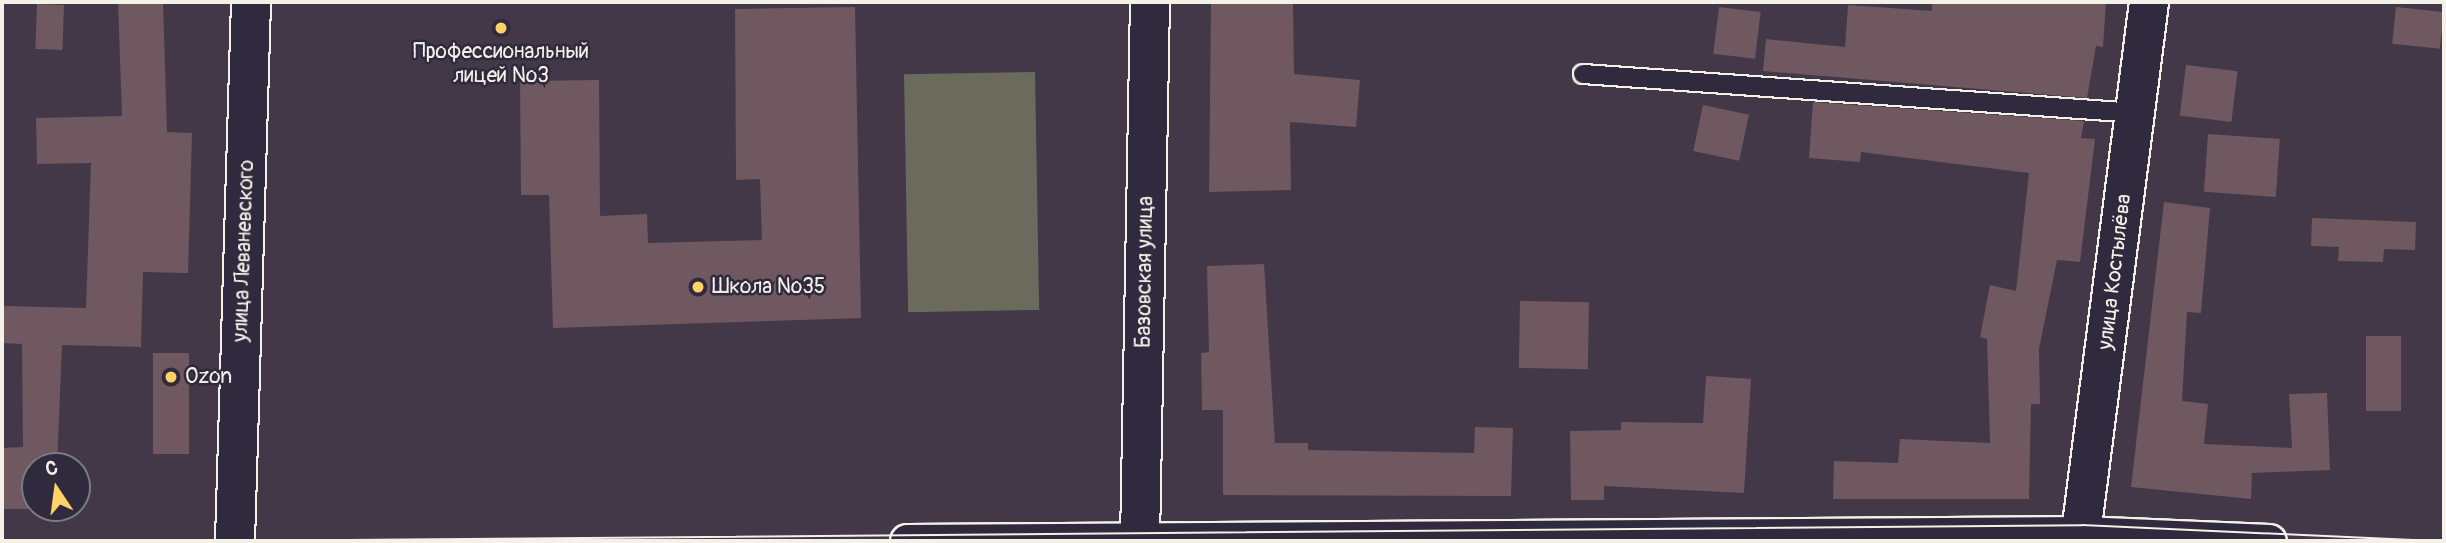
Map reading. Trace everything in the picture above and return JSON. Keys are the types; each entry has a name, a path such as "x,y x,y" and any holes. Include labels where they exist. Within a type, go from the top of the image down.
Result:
{"street":[{"name":"улица Леваневского","path":"235,541 251,2"},
{"name":"Базовская улица","path":"1140,540 1150,2"},
{"name":"улица Костылёва","path":"2081,537 2149,2"},
{"path":"907,541 2081,537 2269,541"}],"lane":[{"path":"1583,74 2136,113"}],"green space":[{"path":"1035,72 1039,310 908,312 904,74"}],"building":[{"path":"118,2 163,2 167,132 192,133 188,273 143,272 141,347 62,345 58,452 21,452 21,509 2,509 2,448 23,447 22,344 2,343 3,306 86,308 91,163 37,164 36,118 122,116"},
{"path":"1211,2 1293,2 1294,74 1360,80 1356,127 1290,122 1291,190 1209,192"},
{"path":"1932,2 2106,2 2103,47 2096,46 2087,98 1763,71 1766,39 1845,47 1848,5 1932,11"},
{"path":"37,4 64,5 62,50 35,49"},
{"path":"855,7 861,318 553,328 549,195 521,195 520,81 599,80 600,216 647,214 648,243 762,240 760,179 736,180 735,9"},
{"path":"1719,7 1761,12 1755,59 1713,54"},
{"path":"2396,7 2444,12 2440,49 2392,44"},
{"path":"2186,65 2238,71 2231,122 2180,116"},
{"path":"1813,102 2084,121 2081,138 2095,139 2080,262 2057,260 2039,349 2040,404 2031,404 2029,499 1833,499 1834,461 1898,463 1900,439 1990,443 1987,339 1980,337 1990,285 2016,291 2029,173 1861,152 1860,162 1809,158"},
{"path":"1703,105 1749,115 1739,161 1693,151"},
{"path":"2208,134 2280,139 2276,197 2204,192"},
{"path":"2164,202 2210,208 2201,313 2187,312 2182,401 2208,404 2204,444 2292,448 2289,394 2327,393 2330,470 2252,473 2251,499 2131,487"},
{"path":"2312,218 2416,222 2415,250 2384,249 2383,262 2338,261 2339,247 2311,246"},
{"path":"1264,264 1275,443 1308,443 1308,450 1474,453 1475,427 1513,428 1511,496 1223,495 1223,410 1202,410 1201,353 1209,352 1207,266"},
{"path":"1520,301 1589,302 1588,369 1519,368"},
{"path":"2366,336 2401,336 2401,411 2366,411"},
{"path":"153,353 189,353 189,454 153,454"},
{"path":"1706,376 1751,379 1744,493 1604,486 1604,500 1571,500 1570,431 1621,430 1621,422 1703,423"}],"tram line":[{"path":"227,541 2082,525 2430,541"},
{"path":"1976,541 2093,541"}],"place":[{"name":"Профессиональный лицей №3","path":"501,28"},
{"name":"Школа №35","path":"698,287"},
{"name":"Ozon","path":"171,377"}]}
